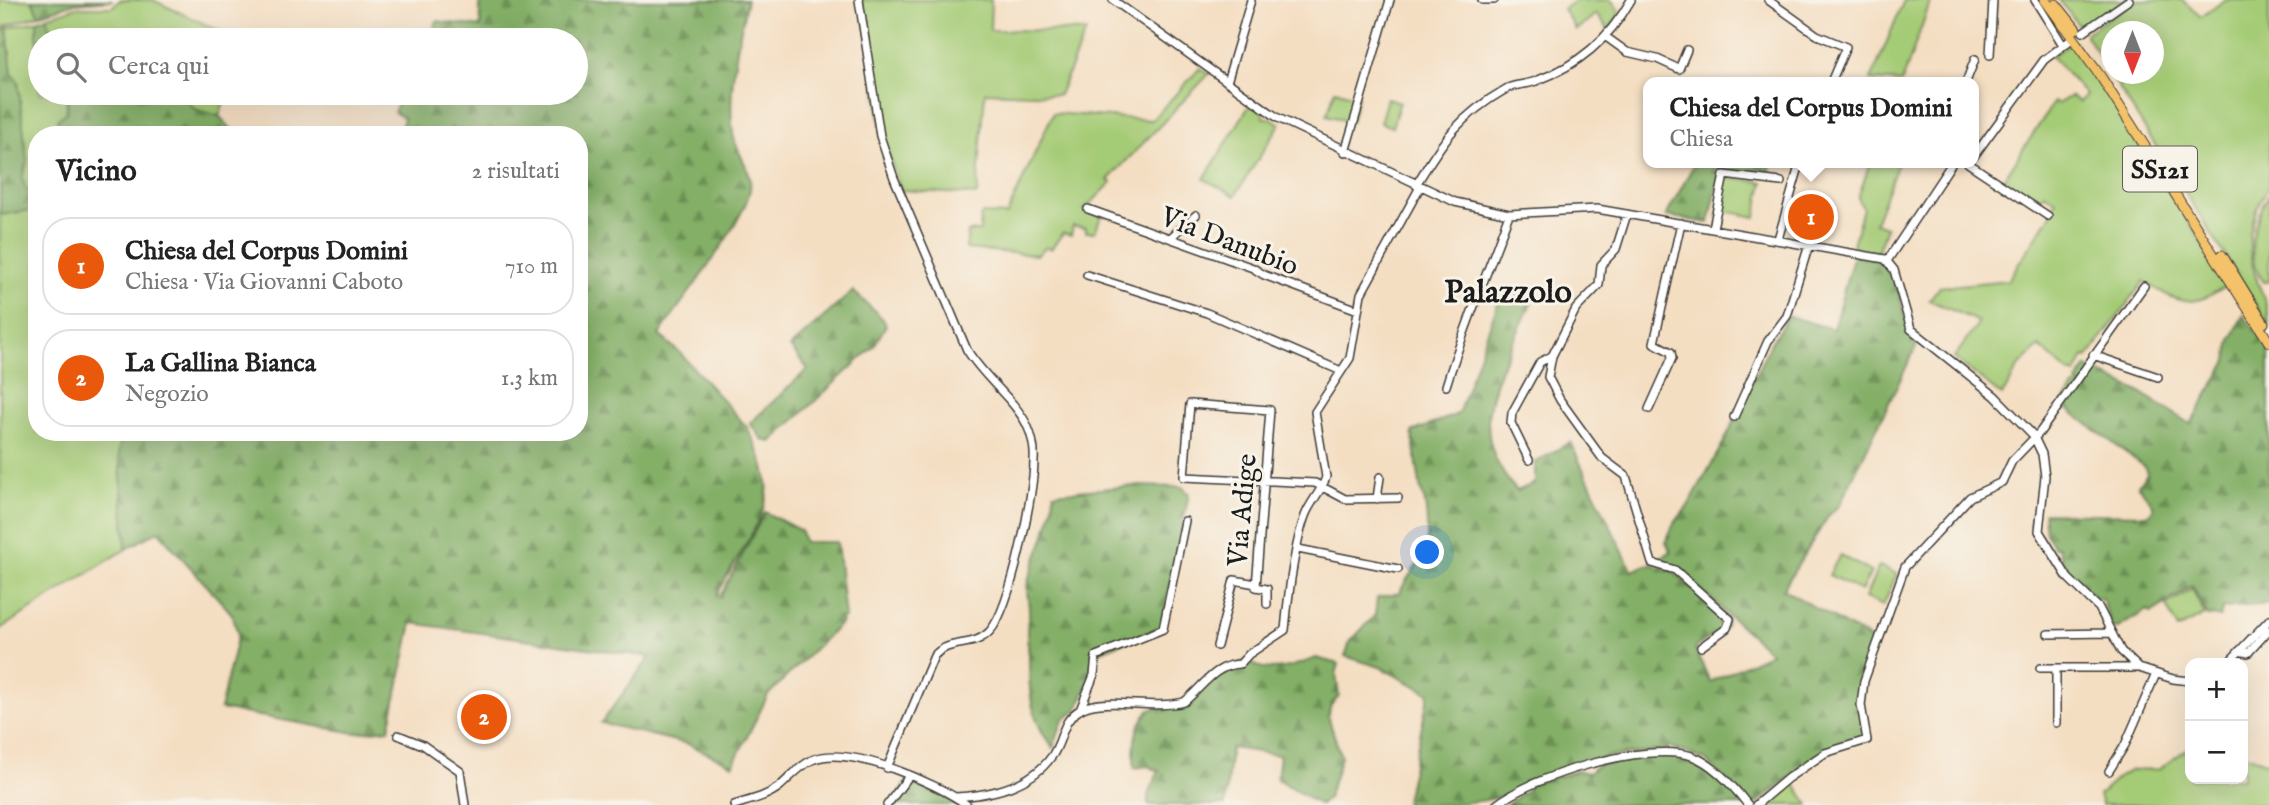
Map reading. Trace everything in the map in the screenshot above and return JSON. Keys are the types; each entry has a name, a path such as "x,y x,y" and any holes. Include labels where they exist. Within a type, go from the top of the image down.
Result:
{"main road":[{"name":"SS121","path":"2045,0 2094,65 2269,342"},
{"name":"SS121","path":"2055,0 2269,331"}],"street":[{"path":"859,0 878,127 894,178 967,350 982,373 1020,413 1031,434 1034,454 1033,477 1015,564 998,620 979,640 945,647 934,656 887,768"},
{"path":"1113,0 1278,118 1455,202 1509,214 1584,208 1809,244 1887,261 1897,277 1911,328 1995,396 2034,438 2042,454 2045,476 2039,531 2068,578 2099,608 2110,633 2127,660 2156,674 2185,680"},
{"path":"1227,82 1251,0"},
{"path":"1345,152 1390,0"},
{"path":"1482,0 1493,1"},
{"path":"956,797 981,796 1024,780 1051,758 1065,723 1080,710 1101,703 1140,707 1184,702 1210,676 1229,665 1243,662 1249,654 1286,628 1287,596 1306,514 1323,485 1326,472 1315,412 1352,352 1358,310 1368,277 1418,186 1460,121 1509,87 1539,80 1579,60 1606,37 1631,0"},
{"path":"1768,0 1817,35 1846,47 1834,77"},
{"path":"1990,55 1993,0"},
{"path":"2035,0 2063,45"},
{"path":"2083,32 2129,0"},
{"path":"1606,37 1627,52 1657,59 1675,69 1679,69 1687,50"},
{"path":"1979,149 2033,73 2072,39"},
{"path":"1968,77 1975,59"},
{"path":"1778,239 1799,168"},
{"path":"1887,261 1949,168"},
{"path":"1976,168 2048,216"},
{"path":"1713,228 1724,175 1781,181"},
{"name":"Via Danubio","path":"1088,209 1358,310"},
{"path":"1446,386 1475,298 1484,285 1509,214"},
{"path":"1627,214 1616,248 1601,265 1599,285 1576,309 1552,356 1549,377 1560,400 1602,458 1626,476 1652,563 1675,570 1730,619 1727,628 1701,647"},
{"path":"1170,238 1196,215"},
{"path":"1650,409 1672,355 1650,341 1681,223"},
{"path":"1734,417 1768,341 1787,316 1809,244"},
{"path":"1087,275 1207,313 1341,371"},
{"path":"1756,805 1788,778 1825,753 1867,740 1861,705 1864,681 1901,574 1909,561 1970,497 2002,482 2012,461 2034,438 2144,286"},
{"path":"2093,355 2158,377"},
{"path":"1529,460 1511,417 1540,362 1552,356"},
{"name":"Via Adige","path":"1264,481 1184,477 1190,404 1270,410 1256,584 1267,589 1268,604"},
{"path":"1377,499 1380,477"},
{"path":"1264,481 1323,485 1345,499 1398,498"},
{"path":"1080,710 1094,675 1096,656 1163,629 1185,521"},
{"path":"1298,549 1398,569"},
{"path":"1217,646 1234,580 1256,584"},
{"path":"2233,658 2268,624"},
{"path":"2048,634 2110,633"},
{"path":"2040,668 2139,668"},
{"path":"2056,668 2056,723"},
{"path":"2109,771 2125,745 2156,674"},
{"path":"398,735 423,745 460,771 465,805"},
{"path":"1496,805 1522,790 1527,783 1565,771 1626,755 1668,751 1700,760 1731,785 1748,805"},
{"path":"734,805 765,796 805,764 818,758 856,759 887,768 956,797 967,805"},
{"path":"887,805 909,776"}],"green space":[{"path":"0,0 32,0 39,15 0,28"},
{"path":"32,0 113,0 75,3 39,15"},
{"path":"120,0 153,0 213,28 50,28 47,17 77,7 112,7"},
{"path":"479,0 747,0 734,66 731,100 734,140 749,174 750,189 746,203 725,241 659,335 680,353 747,427 764,469 767,486 765,505 717,595 720,597 765,512 801,531 804,542 837,542 845,618 840,618 842,622 768,695 733,765 688,744 601,723 650,657 412,623 389,729 355,733 220,709 238,634 232,614 158,531 126,549 119,449 121,441 588,441 588,126 402,126 404,118 394,112 397,105 588,105 588,28 434,28 437,21 481,27"},
{"path":"861,0 991,0 990,30 1086,31 1059,95 985,92 977,195 901,190 882,136 871,51 874,48 869,40"},
{"path":"1577,0 1611,0 1620,12 1609,30 1596,14 1576,30 1563,9"},
{"path":"1904,0 1931,0 1904,77 1872,77"},
{"path":"2059,0 2126,0 2082,30"},
{"path":"2135,0 2182,0 2201,17 2225,0 2269,0 2269,186 2256,210 2250,245 2269,325 2117,84 2164,84 2164,21 2104,21"},
{"path":"47,17 50,28 37,28 37,21"},
{"path":"37,21 37,28 28,28 28,105 67,105 57,126 28,126 28,191 22,178 27,162 18,81 12,74 7,28"},
{"path":"2101,23 2101,59 2085,34"},
{"path":"7,28 12,74 18,81 27,162 22,178 28,191 28,210 0,215 0,32"},
{"path":"2074,42 2228,284 2205,298 2186,301 2167,295 2144,281 2087,358 2084,357 2076,374 2068,372 2039,346 2019,366 2002,396 1954,358 1979,322 1929,300 1939,287 2008,280 2052,213 2050,210 2056,201 2044,193 2037,203 2002,182 2054,102 2057,104 2071,96 2079,102 2086,95 2051,56"},
{"path":"1200,68 1209,74 1108,180 1112,182 1084,210 1101,216 1095,232 1086,232 1086,228 1073,226 1071,235 1063,233 1051,249 1046,247 1037,255 966,249 968,232 980,231 981,214 1007,215 1053,113 1152,120"},
{"path":"1335,90 1358,97 1351,122 1327,115"},
{"path":"1387,98 1400,102 1392,127 1380,123"},
{"path":"1251,103 1262,111 1264,118 1271,118 1280,124 1235,196 1204,179"},
{"path":"68,105 191,105 194,109 219,116 228,126 57,126 58,119 67,112"},
{"path":"191,105 223,105 219,116 197,112"},
{"path":"1692,168 1714,168 1713,172 1720,173 1709,223 1666,216"},
{"path":"1714,168 1770,168 1769,176"},
{"path":"1868,168 1896,168 1875,223 1886,227 1877,253 1855,248 1853,245 1863,208 1858,198"},
{"path":"1726,178 1763,182 1756,217 1726,211 1717,216"},
{"path":"2269,194 2269,282 2264,282 2258,272 2252,250 2255,226"},
{"path":"28,210 28,441 121,441 119,449 126,549 0,629 0,215"},
{"path":"1854,254 1879,261 1892,274 1907,324 1918,343 1839,506 1829,515 1783,589 1875,642 1863,690 1862,713 1866,738 1825,751 1753,805 1705,760 1668,746 1666,750 1611,756 1524,782 1518,790 1489,799 1452,804 1405,805 1429,693 1380,667 1345,656 1350,642 1375,615 1377,598 1400,593 1423,556 1427,538 1426,511 1412,432 1458,414 1502,292 1532,301 1499,374 1492,397 1488,420 1490,443 1500,467 1517,491 1535,483 1535,463 1570,442 1632,571 1649,564 1672,571 1727,618 1726,626 1695,648 1710,682 1771,653 1678,570 1653,561 1671,552 1666,542 1673,525 1688,506 1725,440 1769,346 1788,316 1833,329"},
{"path":"853,291 886,325 874,346 771,442 763,440 750,423 808,369 790,347"},
{"path":"2243,315 2269,348 2269,604 2223,608 2220,617 2208,616 2192,586 2151,613 2147,610 2116,629 2112,627 2102,599 2098,600 2083,587 2085,583 2079,581 2067,569 2058,547 2054,547 2046,534 2044,513 2146,515 2153,510 2153,505 2138,485 2147,474 2145,467 2062,405 2073,387 2079,385 2077,381 2087,367 2139,392 2191,424 2227,361 2231,340"},
{"path":"1134,486 1182,487 1189,494 1161,627 1094,654 1092,675 1077,710 1063,720 1053,748 1041,729 1031,699 1027,589 1048,527 1054,493"},
{"path":"1840,555 1871,572 1861,591 1829,575"},
{"path":"1879,566 1897,574 1883,606 1865,598"},
{"path":"2192,589 2205,615 2178,629 2166,606"},
{"path":"1316,658 1339,664 1336,674 1339,696 1331,705 1328,716 1341,757 1328,798 1320,805 1277,779 1280,755 1231,748 1225,805 1148,805 1148,795 1159,771 1148,766 1134,768 1134,751 1137,730 1150,709 1183,705 1212,676 1247,660 1263,668 1272,669 1290,667"},
{"path":"2185,751 2185,784 2248,784 2248,756 2269,763 2269,805 2102,805 2099,795 2120,776 2131,770 2159,769"},
{"path":"1663,754 1690,760 1710,770 1746,805 1507,805 1527,790 1528,785 1577,771 1589,773 1613,759"},
{"path":"1791,779 1809,805 1760,805"},
{"path":"908,780 929,787 929,792 932,793 933,788 948,795 947,798 961,805 891,805"}],"place":[{"name":"Chiesa del Corpus Domini","path":"1811,217"},
{"name":"La Gallina Bianca","path":"484,717"}],"district":[{"name":"Palazzolo","path":"1508,291"}]}
